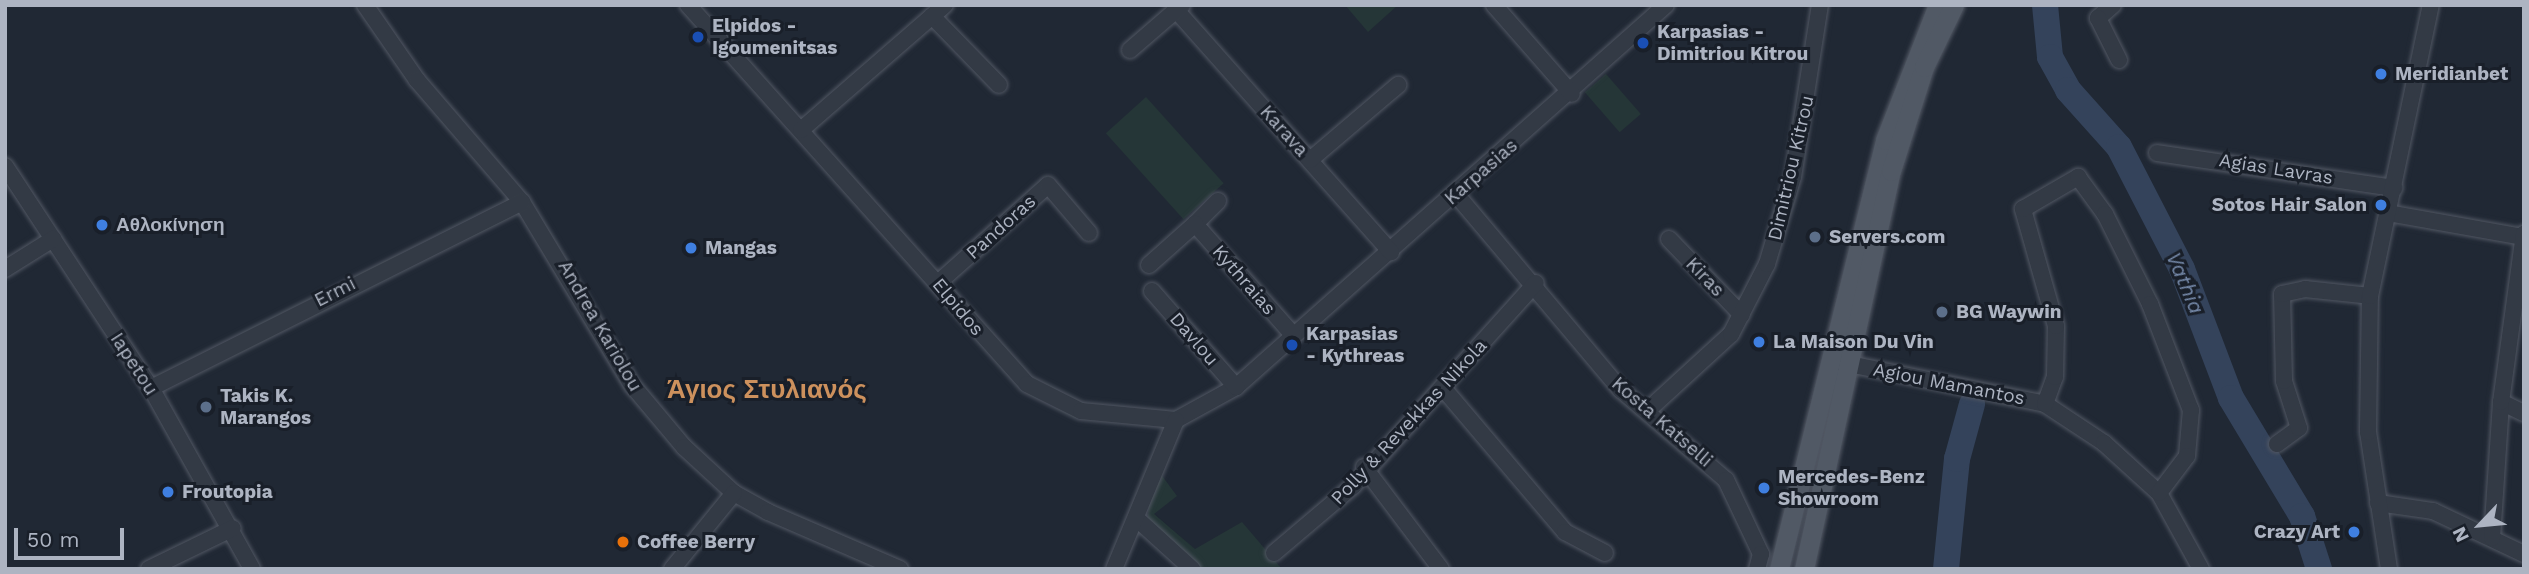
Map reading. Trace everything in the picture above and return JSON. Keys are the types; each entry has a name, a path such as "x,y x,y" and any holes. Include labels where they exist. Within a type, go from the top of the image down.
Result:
{"main road":[{"path":"1804,569 1839,362 1885,139 1938,5"},
{"path":"1780,569 1902,131 1954,5"}],"street":[{"name":"Andrea Kariolou","path":"365,5 417,80 522,202 650,409 734,492 900,569"},
{"name":"Elpidos","path":"688,5 1027,384 1056,402 1110,417 1176,420"},
{"path":"800,130 945,5"},
{"path":"1494,5 1572,93"},
{"name":"Karpasias","path":"1294,337 1572,93 1666,5"},
{"name":"Dimitriou Kitrou","path":"1647,411 1731,334 1767,264 1793,177 1820,5"},
{"path":"2113,5 2098,18 2119,60"},
{"path":"2389,569 2368,432 2370,296 2431,5"},
{"path":"1130,50 1179,8"},
{"name":"Karava","path":"1179,8 1391,252"},
{"path":"932,16 999,85"},
{"path":"1310,160 1398,85"},
{"name":"Agias Lavras","path":"2157,153 2394,188"},
{"name":"Iapetou","path":"5,166 151,388 233,528 252,569"},
{"path":"2045,404 2055,377 2056,326 2023,209 2078,177 2105,214 2150,304 2191,410 2187,456 2159,493"},
{"name":"Pandoras","path":"938,283 1048,185 1088,233"},
{"name":"Kosta Katselli","path":"1455,193 1536,283 1621,390 1726,480 1761,554 1757,569"},
{"path":"1149,265 1217,201"},
{"name":"Ermi","path":"151,388 522,202"},
{"path":"2388,213 2523,235 2501,402 2492,538"},
{"name":"Kythraias","path":"1195,224 1294,337"},
{"path":"5,269 53,239"},
{"name":"Kiras","path":"1669,239 1742,315"},
{"name":"Polly & Revekkas Nikola","path":"1274,553 1353,486 1364,467 1443,388 1536,283"},
{"path":"2277,444 2299,428 2284,381 2282,294 2305,289 2370,296"},
{"name":"Davlou","path":"1152,290 1236,387"},
{"path":"1114,569 1176,420 1236,387 1294,337"},
{"name":"Agiou Mamantos","path":"1839,362 2045,404 2104,443 2159,493 2201,569"},
{"path":"1443,388 1566,532 1605,553"},
{"path":"2501,402 2524,413"},
{"path":"1364,467 1441,569"},
{"path":"672,569 734,492"},
{"path":"2378,503 2433,511 2524,554"},
{"path":"1136,518 1192,569"},
{"path":"149,569 233,528"}],"shaded area":[{"path":"1345,5 1398,5 1368,32"},
{"path":"1606,74 1641,114 1620,132 1585,92"},
{"path":"1146,97 1224,183 1183,219 1106,133"},
{"path":"1160,473 1177,496 1154,514 1195,549 1242,522 1282,569 1203,569 1147,526 1150,493"}],"waterway":[{"name":"Vathia","path":"2045,5 2050,57 2068,90 2119,147 2182,269 2231,398 2302,516 2319,569"},
{"path":"1946,569 1957,459 1972,404"}],"place":[{"name":"Elpidos - Igoumenitsas","path":"698,37"},
{"name":"Karpasias - Dimitriou Kitrou","path":"1643,43"},
{"name":"Meridianbet","path":"2381,74"},
{"name":"Sotos Hair Salon","path":"2381,205"},
{"name":"Αθλοκίνηση","path":"102,225"},
{"name":"Servers.com","path":"1815,237"},
{"name":"Mangas","path":"691,248"},
{"name":"BG Waywin","path":"1942,312"},
{"name":"La Maison Du Vin","path":"1759,342"},
{"name":"Karpasias - Kythreas","path":"1292,345"},
{"name":"Takis K. Marangos","path":"206,407"},
{"name":"Mercedes-Benz Showroom","path":"1764,488"},
{"name":"Froutopia","path":"168,492"},
{"name":"Crazy Art","path":"2354,532"},
{"name":"Coffee Berry","path":"623,542"}],"district":[{"name":"Άγιος Στυλιανός","path":"767,390"}]}
